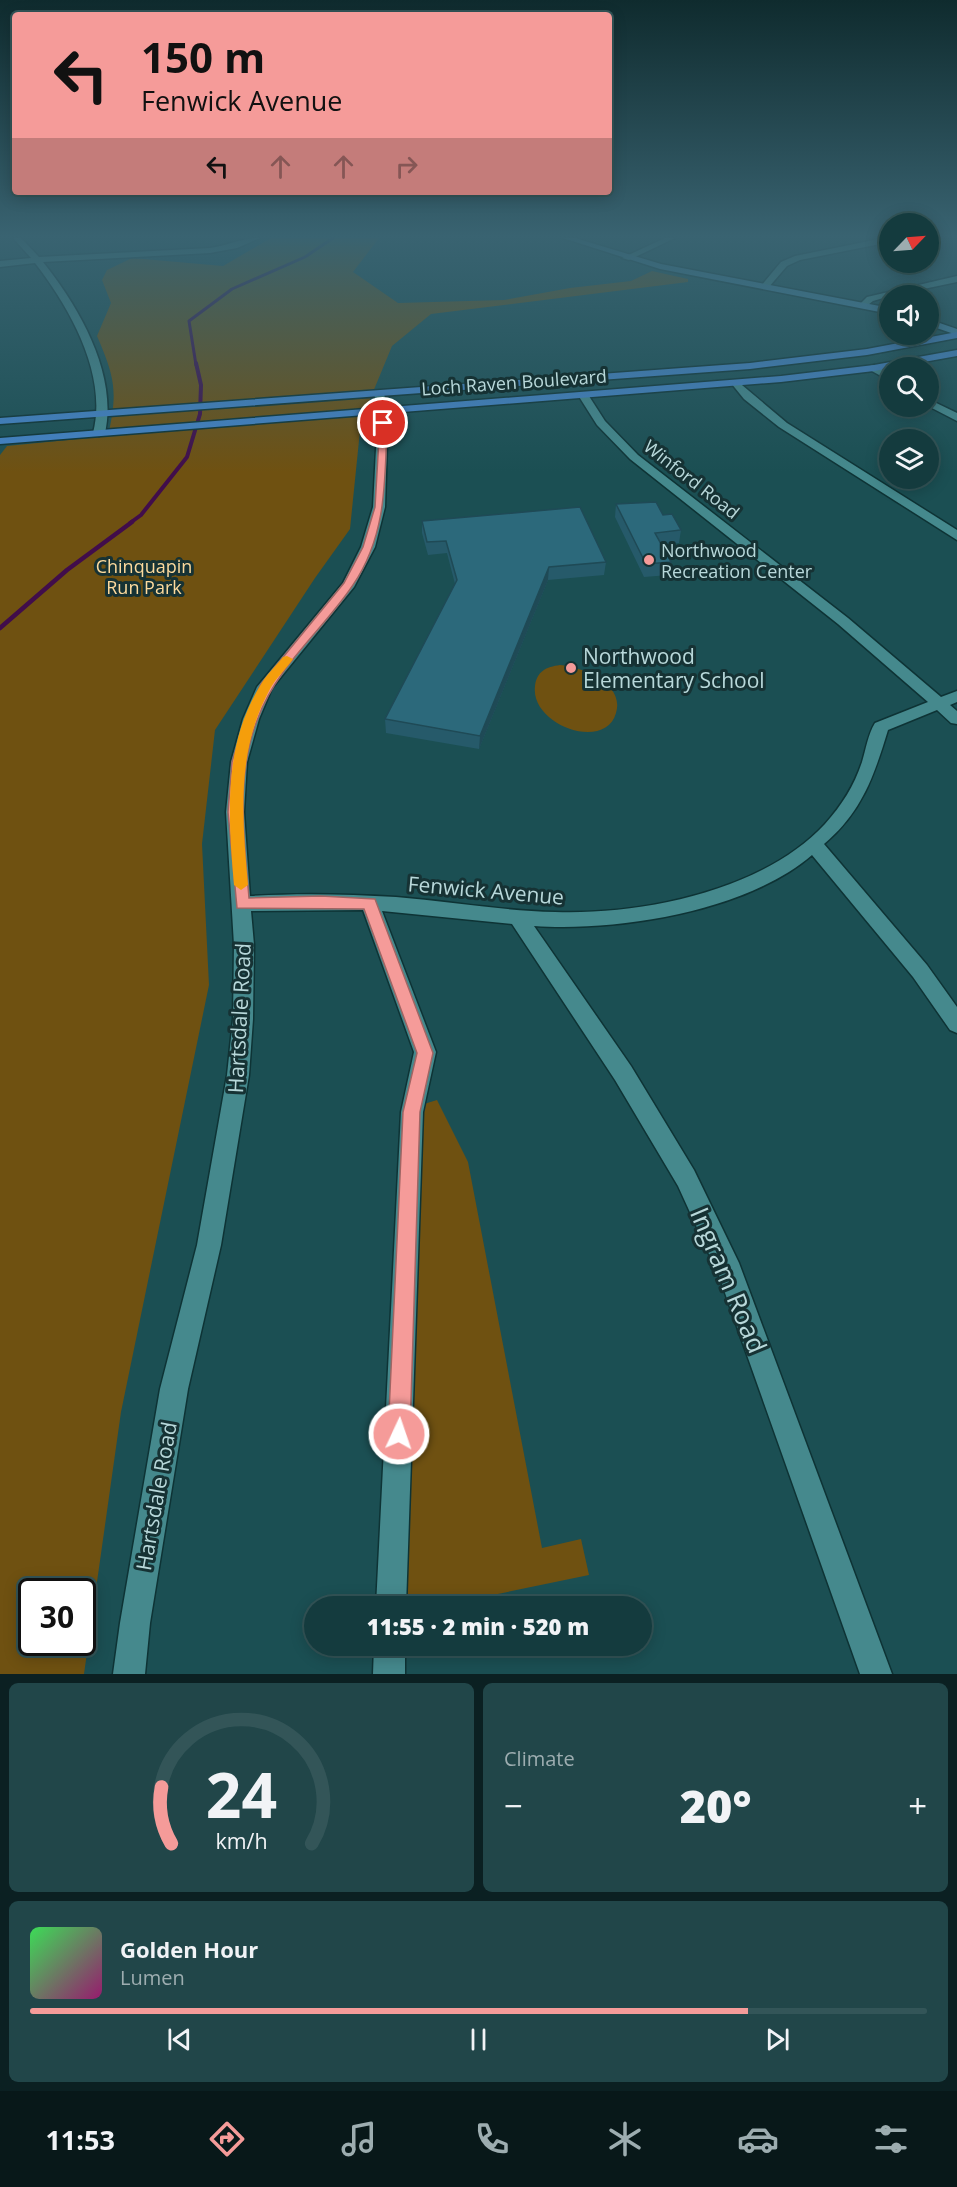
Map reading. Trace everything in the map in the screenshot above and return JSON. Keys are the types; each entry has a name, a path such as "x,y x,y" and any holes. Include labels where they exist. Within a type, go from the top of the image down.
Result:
{"main road":[{"name":"Loch Raven Boulevard","path":"0,421 649,374 822,358 957,334"},
{"name":"Loch Raven Boulevard","path":"0,441 736,383 874,368 957,352"},
{"path":"822,358 841,372"},
{"path":"649,374 657,389"}],"street":[{"path":"71,316 89,352 102,394 103,414 99,433"},
{"path":"939,327 957,334"},
{"path":"874,368 879,371"},
{"path":"736,383 748,397 783,425 957,536"},
{"name":"Hartsdale Road","path":"129,1674 135,1623 174,1389 209,1245 238,1075 243,1019 244,945 235,797 239,762 251,719 265,687 349,584 368,547 379,507 383,410 379,394"},
{"name":"Winford Road","path":"583,395 601,423 634,457 843,621 957,720"},
{"path":"939,408 957,418"},
{"name":"Fenwick Avenue","path":"242,904 370,903 450,909 518,918 605,918 695,902 766,875 815,846 837,823 855,798 866,775 881,727 957,696"},
{"path":"815,846 868,906 920,971 957,1024"},
{"path":"370,903 425,1053 412,1112 391,1596"},
{"name":"Ingram Road","path":"518,918 623,1073 696,1199 734,1282 876,1674"},
{"path":"389,1674 390,1656"}],"green space":[{"name":"Chinquapin Run Park","path":"105,316 428,316 392,346 361,421 350,529 215,730 202,844 209,985 121,1412 96,1589 96,1578 18,1578 18,1656 87,1656 84,1674 0,1674 0,455 7,446 108,436 114,396 108,363 97,336"},
{"path":"560,665 590,673 608,686 617,703 616,713 609,725 598,731 584,732 570,729 556,722 544,712 537,700 536,681 543,671"},
{"path":"437,1100 468,1162 542,1548 581,1539 589,1575 488,1596 406,1596 420,1113 424,1104"}],"building":[{"path":"656,502 663,515 672,514 681,530 655,533 671,562 646,564 616,504"},
{"name":"Northwood Elementary School","path":"580,507 606,562 549,567 480,736 385,719 457,580 446,541 427,542 422,521"}],"waterway":[{"path":"196,316 189,321 196,365"},
{"path":"130,523 141,515 187,457 200,414 201,385 196,363"},
{"path":"0,628 67,570 132,522"}],"slow traffic":[{"path":"241,885 235,812 239,762 251,719 265,687 287,659"}],"place":[{"name":"Northwood Recreation Center","path":"649,560"},
{"name":"Northwood Elementary School","path":"571,668"}],"route":[{"path":"383,423 379,507 368,547 349,584 265,687 251,719 239,762 235,812 242,904 266,902 370,903 425,1053 412,1112 399,1434"}]}
